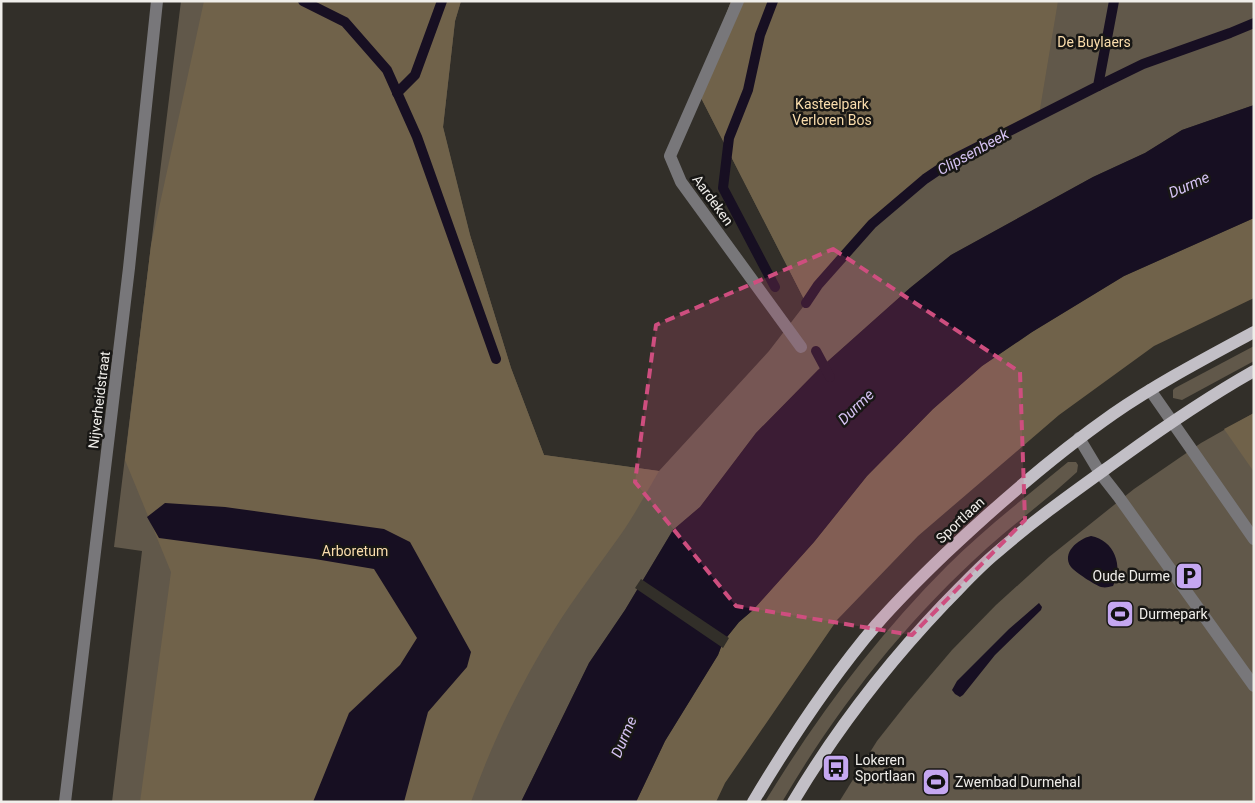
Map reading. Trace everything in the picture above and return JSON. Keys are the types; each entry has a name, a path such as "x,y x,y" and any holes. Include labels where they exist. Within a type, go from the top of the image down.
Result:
{"main road":[{"name":"Sportlaan","path":"753,802 806,718 876,625 920,577 971,529 1079,438 1150,390 1254,332"},
{"path":"793,802 833,738 856,706 899,653 993,555 1039,517 1172,422 1254,371"}],"street":[{"name":"Nijverheidstraat","path":"65,802 129,268 157,1"},
{"name":"Aardeken","path":"738,1 670,156 681,182 801,347"},
{"path":"1150,390 1254,539"},
{"path":"1079,438 1100,473 1254,686"}],"highlighted area":[{"path":"833,249 1020,372 1025,520 912,635 736,606 635,482 656,325"}],"green space":[{"name":"Arboretum","path":"181,1 461,1 455,21 443,127 470,235 511,368 544,455 659,471 769,351 806,303 698,92 731,1 1254,1 1254,105 1182,130 1145,153 1093,177 951,255 910,288 818,370 756,433 700,507 673,530 625,610 589,663 521,802 112,802 142,551 114,547"},
{"name":"Arboretum","path":"204,1 461,1 455,21 443,127 470,235 511,368 544,455 659,471 630,521 562,618 530,672 498,736 471,802 140,802 171,572 125,460 151,245"},
{"name":"Kasteelpark Verloren Bos","path":"731,1 1058,1 1039,115 955,159 913,188 873,224 837,262 806,303 698,92"},
{"path":"1254,218 1254,298 1154,346 1059,415 918,536 837,620 725,783 716,802 636,802 665,741 718,655 723,642 739,622 753,610 814,542 867,476 933,409 982,366 1032,332 1124,276"},
{"path":"1254,346 1254,361 1182,400 1173,398 1173,390 1175,388"},
{"name":"Durmepark","path":"1254,413 1254,802 839,802 877,741 907,703 952,650 996,605 1049,557 1134,489 1201,443"},
{"path":"1254,413 1254,472 1224,429"},
{"path":"1068,462 1076,462 1078,465 1077,472 987,548 929,605 875,667 850,700 803,767 782,802 769,802 766,800 806,737 850,677 896,620 961,552"}],"water":[{"name":"Durme","path":"1254,105 1254,218 1124,276 1032,332 982,366 933,409 867,476 814,542 753,610 739,622 723,642 718,655 665,741 636,802 521,802 589,663 625,610 673,530 700,507 756,433 818,370 910,288 951,255 1093,177 1145,153 1182,130"},
{"path":"165,503 225,507 384,529 410,542 471,652 467,667 428,712 404,802 313,802 349,713 400,665 417,638 374,569 159,538 147,517"},
{"path":"1091,536 1099,538 1106,543 1115,555 1117,570 1113,586 1101,587 1094,584 1073,569 1068,562 1072,547 1081,540"},
{"path":"1039,603 1042,607 1041,610 995,655 963,695 960,697 955,694 952,690 957,681 1009,629"}],"pier":[{"path":"641,579 729,638 723,648 635,588"}],"waterway":[{"path":"303,1 345,22 387,70 417,137 496,359"},
{"path":"397,93 415,75 442,1"},
{"path":"773,1 760,35 748,90 729,138 723,188 775,287"},
{"name":"Clipsenbeek","path":"806,303 818,285 872,224 925,179 956,158 1098,86 1114,1"},
{"path":"1098,86 1143,64 1254,23"},
{"name":"Clipsenbeek","path":"816,351 830,377"}],"place":[{"name":"Oude Durme","path":"1189,576"},
{"name":"Durmepark","path":"1120,614"},
{"name":"Lokeren Sportlaan","path":"836,768"},
{"name":"Zwembad Durmehal","path":"936,782"}],"park label":[{"name":"De Buylaers","path":"1094,42"}]}
